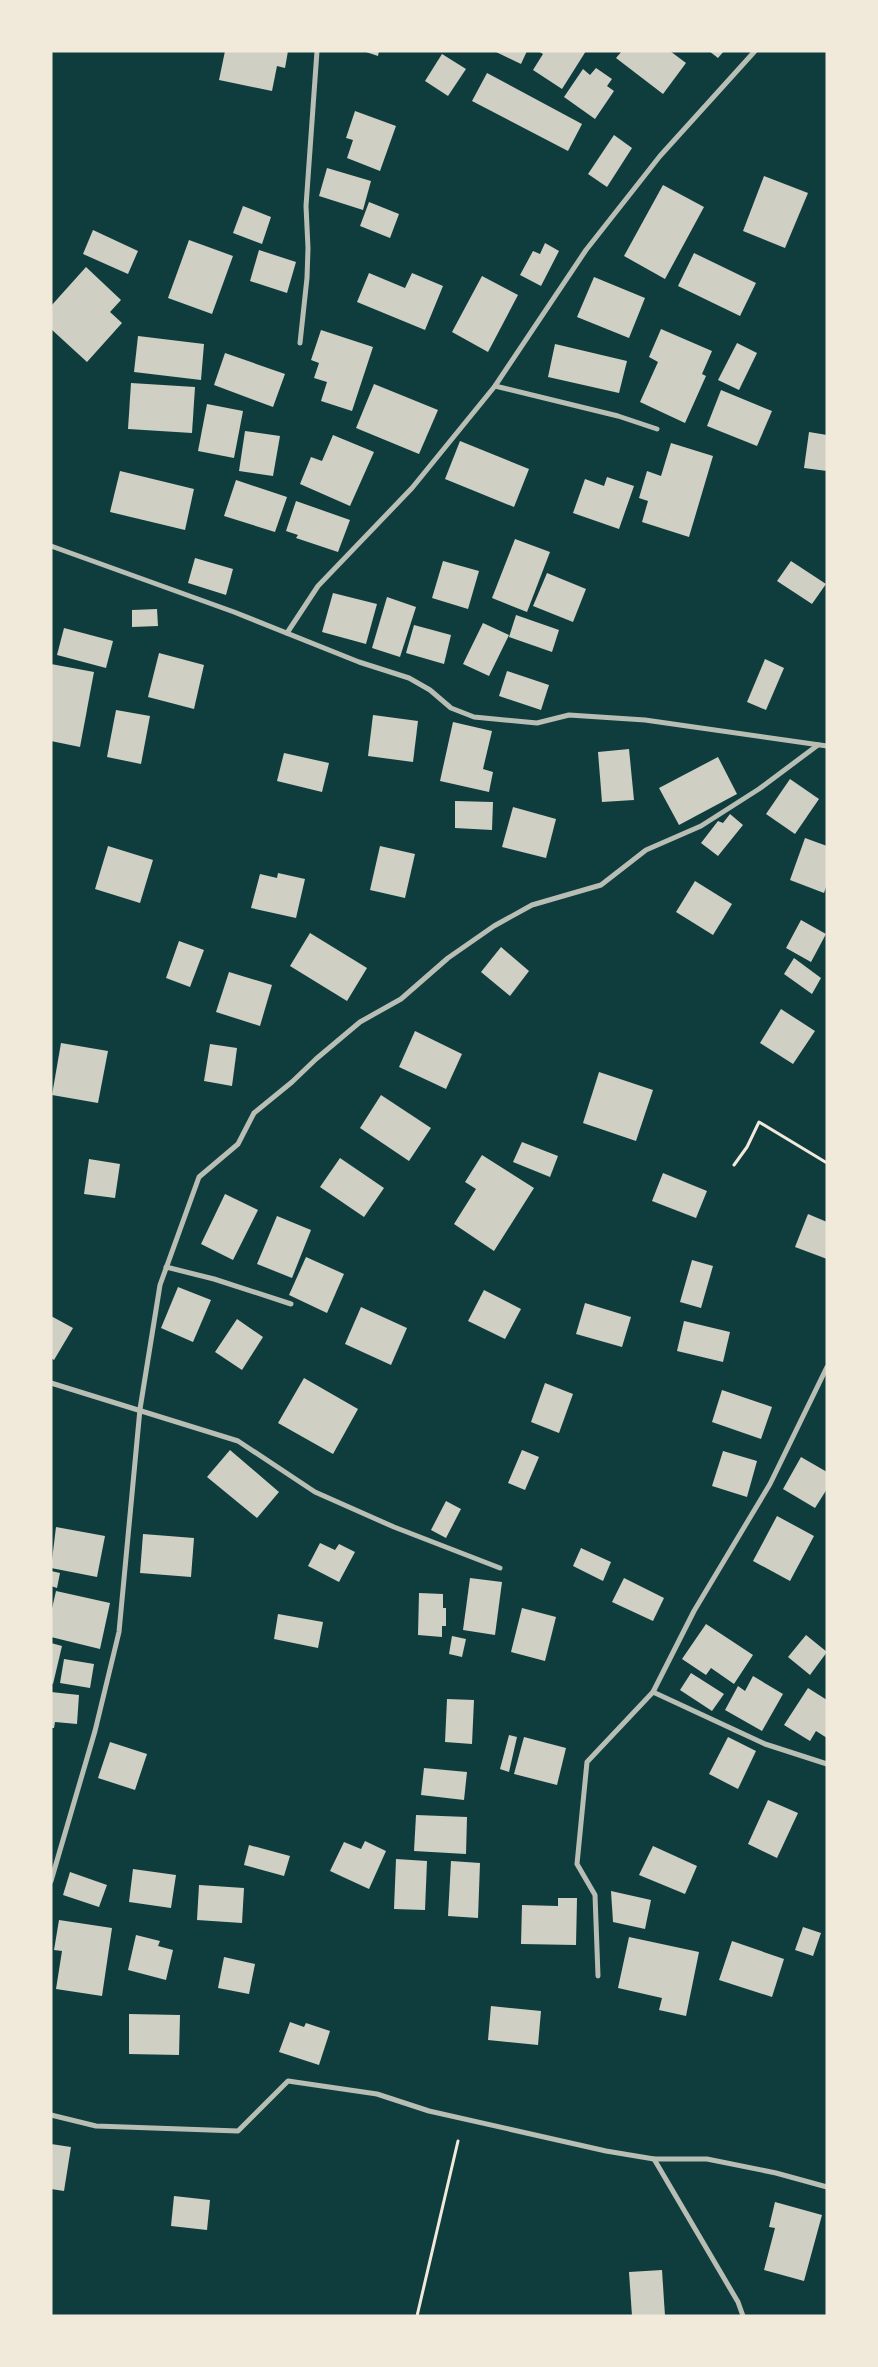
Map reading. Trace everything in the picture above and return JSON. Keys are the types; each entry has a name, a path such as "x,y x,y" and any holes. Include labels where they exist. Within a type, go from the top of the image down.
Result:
{"street":[{"path":"300,343 307,278 306,206 317,51"},
{"path":"287,633 318,586 412,488 495,386 586,250 660,156 755,51"},
{"path":"495,386 618,416 657,429"},
{"path":"51,546 287,633 359,662 409,678 430,690 451,708 474,717 537,723 569,715 645,720 827,746"},
{"path":"51,1881 95,1731 120,1632 140,1409 156,1303 166,1267 199,1178 238,1144 254,1113 360,1022 401,999 448,958 494,926 532,905 601,885 646,850 701,826 759,789 818,745"},
{"path":"166,1267 214,1279 291,1304"},
{"path":"598,1976 596,1895 577,1864 587,1762 653,1692 694,1611 770,1484 827,1367"},
{"path":"51,1383 140,1409 238,1441 315,1492 394,1527 500,1568"},
{"path":"653,1692 765,1744 827,1764"},
{"path":"51,2115 96,2126 238,2131 288,2081 377,2094 429,2111 606,2151 654,2159 707,2159 776,2173 827,2187"},
{"path":"654,2159 738,2302 743,2316"}],"path":[{"path":"734,1165 747,1147 759,1122 827,1164"},
{"path":"418,2316 463,2119"}],"building":[{"path":"225,51 288,51 285,68 277,66 272,91 219,80"},
{"path":"363,51 379,51 378,56"},
{"path":"494,51 527,51 521,64"},
{"path":"538,51 586,51 562,89 533,70 543,54"},
{"path":"622,51 670,51 686,63 663,94 616,58"},
{"path":"709,51 724,51 718,58"},
{"path":"442,54 466,69 448,96 425,81"},
{"path":"596,68 612,79 607,86 614,91 595,119 564,97 583,69 590,75"},
{"path":"487,73 582,124 568,151 472,101"},
{"path":"355,111 396,126 380,171 347,158 353,140 346,138"},
{"path":"614,135 632,148 607,187 588,174"},
{"path":"327,168 371,181 363,210 319,196"},
{"path":"764,176 808,193 785,248 743,231"},
{"path":"663,185 704,207 665,279 624,256"},
{"path":"369,202 399,214 390,238 360,226"},
{"path":"243,206 271,217 262,244 233,233"},
{"path":"93,230 138,251 128,274 83,254"},
{"path":"189,240 233,256 212,314 168,298"},
{"path":"545,243 559,251 541,286 520,275 533,251 540,254"},
{"path":"259,250 296,262 287,293 250,281"},
{"path":"694,253 756,283 740,316 678,286"},
{"path":"86,267 121,300 110,312 122,323 87,362 51,329 51,306"},
{"path":"369,273 405,288 412,273 443,286 425,330 357,302"},
{"path":"482,276 518,295 488,352 452,332"},
{"path":"594,277 645,298 629,338 577,317"},
{"path":"661,329 712,351 702,374 706,376 685,423 640,402 658,362 649,357"},
{"path":"321,330 373,347 352,411 321,401 327,382 314,378 319,363 311,360"},
{"path":"138,336 204,344 201,380 134,372"},
{"path":"737,343 757,353 739,390 718,380"},
{"path":"555,344 627,361 619,393 548,377"},
{"path":"225,353 285,374 273,407 214,385"},
{"path":"131,383 195,387 192,433 128,429"},
{"path":"374,384 438,410 419,454 356,428"},
{"path":"721,390 772,411 757,446 707,426"},
{"path":"207,404 243,411 234,458 198,451"},
{"path":"245,431 280,436 273,476 239,471"},
{"path":"809,432 827,435 827,471 804,468"},
{"path":"333,435 374,452 350,506 300,484 311,457 322,461"},
{"path":"460,441 529,469 514,507 445,479"},
{"path":"671,443 713,456 689,537 642,522 648,501 639,498 647,471 661,476"},
{"path":"120,471 194,489 185,530 110,512"},
{"path":"607,477 634,486 619,529 573,513 585,479 604,486"},
{"path":"236,480 287,497 275,532 224,516"},
{"path":"296,501 350,520 338,552 296,538 298,535 286,531"},
{"path":"515,539 550,552 527,612 492,598"},
{"path":"195,558 233,569 226,595 188,583"},
{"path":"443,561 479,571 468,609 432,598"},
{"path":"791,561 826,584 812,604 777,581"},
{"path":"547,573 586,589 573,622 533,606"},
{"path":"333,593 377,604 366,644 322,632"},
{"path":"387,597 416,607 400,657 372,648"},
{"path":"157,609 158,626 132,627 132,610"},
{"path":"516,615 559,630 552,652 509,637"},
{"path":"483,623 509,635 489,676 463,664"},
{"path":"414,625 451,635 444,664 406,653"},
{"path":"64,628 113,641 106,668 57,655"},
{"path":"159,653 204,665 194,709 148,697"},
{"path":"765,659 784,668 766,710 747,702"},
{"path":"51,664 94,672 80,747 51,741"},
{"path":"507,671 549,685 541,710 499,696"},
{"path":"116,710 150,716 141,764 107,757"},
{"path":"373,715 418,721 413,762 368,756"},
{"path":"453,722 492,731 483,769 493,772 489,792 440,781"},
{"path":"629,749 634,800 602,802 598,752"},
{"path":"284,753 329,763 322,792 277,781"},
{"path":"718,757 737,794 679,825 659,788"},
{"path":"790,779 819,799 795,834 766,814"},
{"path":"455,801 493,802 492,830 455,828"},
{"path":"513,807 556,819 546,858 502,847"},
{"path":"730,814 743,825 718,856 701,843 718,821 723,823"},
{"path":"805,838 827,846 827,884 824,893 790,880"},
{"path":"108,846 153,860 140,903 95,889"},
{"path":"380,846 415,854 405,898 370,890"},
{"path":"278,873 305,879 296,918 251,908 260,874 277,878"},
{"path":"695,881 732,904 713,935 676,912"},
{"path":"801,920 826,934 811,962 786,948"},
{"path":"310,933 367,968 347,1001 290,966"},
{"path":"179,941 204,950 190,987 166,978"},
{"path":"501,947 529,971 510,996 481,972"},
{"path":"794,958 821,978 812,994 784,974"},
{"path":"229,972 272,985 260,1026 216,1012"},
{"path":"781,1009 815,1031 793,1064 760,1043"},
{"path":"415,1031 462,1054 446,1089 399,1067"},
{"path":"61,1043 108,1051 98,1103 52,1095"},
{"path":"210,1044 237,1048 232,1086 204,1081"},
{"path":"599,1072 653,1090 636,1141 583,1123"},
{"path":"381,1095 431,1128 409,1161 360,1128"},
{"path":"522,1142 558,1156 550,1177 513,1162"},
{"path":"482,1155 534,1188 494,1251 454,1224 476,1189 465,1182"},
{"path":"340,1158 384,1188 364,1217 320,1187"},
{"path":"89,1159 120,1164 115,1198 84,1194"},
{"path":"663,1173 707,1191 696,1218 652,1201"},
{"path":"225,1194 258,1210 233,1260 201,1244"},
{"path":"808,1214 827,1222 827,1259 795,1247"},
{"path":"277,1216 311,1230 292,1278 257,1264"},
{"path":"306,1257 344,1274 327,1313 289,1295"},
{"path":"692,1260 713,1266 701,1308 680,1302"},
{"path":"178,1287 211,1300 193,1342 161,1328"},
{"path":"484,1290 521,1309 505,1339 468,1321"},
{"path":"585,1303 631,1317 622,1347 576,1334"},
{"path":"361,1307 407,1328 391,1365 345,1344"},
{"path":"51,1316 73,1328 54,1360 51,1358"},
{"path":"237,1319 263,1337 242,1370 215,1352"},
{"path":"684,1321 730,1332 723,1362 677,1351"},
{"path":"304,1378 358,1409 333,1454 278,1423"},
{"path":"545,1383 573,1394 559,1433 531,1422"},
{"path":"722,1390 772,1407 761,1439 712,1422"},
{"path":"230,1450 279,1492 257,1518 207,1477"},
{"path":"522,1450 539,1457 525,1490 508,1483"},
{"path":"723,1451 757,1461 747,1497 712,1486"},
{"path":"801,1457 827,1472 827,1489 815,1508 783,1489"},
{"path":"446,1501 461,1509 446,1538 431,1530"},
{"path":"777,1516 814,1536 790,1581 753,1561"},
{"path":"56,1527 105,1536 97,1577 51,1568"},
{"path":"143,1534 194,1538 191,1577 140,1573"},
{"path":"320,1543 335,1550 339,1544 355,1552 339,1582 308,1566"},
{"path":"581,1548 611,1562 603,1581 573,1566"},
{"path":"51,1571 60,1573 57,1588 51,1586"},
{"path":"470,1578 502,1582 495,1635 463,1630"},
{"path":"624,1578 664,1598 653,1621 612,1602"},
{"path":"56,1591 110,1603 100,1649 51,1637 51,1613"},
{"path":"419,1593 443,1594 443,1608 446,1608 446,1626 442,1626 442,1637 418,1635"},
{"path":"522,1608 556,1617 545,1661 511,1652"},
{"path":"278,1614 323,1622 318,1648 274,1639"},
{"path":"706,1624 753,1655 734,1684 711,1668 706,1675 682,1659"},
{"path":"806,1635 827,1652 810,1675 788,1657"},
{"path":"452,1636 466,1639 462,1657 449,1654"},
{"path":"51,1643 62,1646 53,1684 51,1683"},
{"path":"64,1659 94,1664 90,1688 60,1683"},
{"path":"691,1673 724,1694 712,1711 680,1690"},
{"path":"753,1676 783,1694 762,1731 725,1710 738,1686 745,1691"},
{"path":"808,1688 827,1700 827,1738 816,1731 810,1741 784,1725"},
{"path":"51,1692 79,1695 77,1724 55,1722 54,1728 51,1728"},
{"path":"447,1699 474,1700 472,1744 445,1742"},
{"path":"509,1735 517,1737 509,1772 500,1769"},
{"path":"524,1737 566,1748 557,1785 514,1774"},
{"path":"728,1737 756,1751 738,1789 709,1774"},
{"path":"110,1742 147,1754 135,1790 98,1778"},
{"path":"424,1768 467,1772 464,1800 421,1795"},
{"path":"768,1800 798,1813 777,1858 748,1844"},
{"path":"416,1815 467,1817 466,1854 414,1851"},
{"path":"365,1841 386,1851 369,1889 330,1871 344,1842 361,1849"},
{"path":"249,1845 290,1856 284,1876 244,1865"},
{"path":"653,1846 697,1866 685,1894 639,1875"},
{"path":"396,1859 427,1861 425,1910 394,1909"},
{"path":"451,1861 480,1863 478,1918 448,1916"},
{"path":"133,1869 176,1875 171,1908 129,1902"},
{"path":"70,1872 107,1885 99,1907 63,1895"},
{"path":"199,1885 244,1888 242,1923 197,1920"},
{"path":"611,1891 651,1900 645,1929 613,1922"},
{"path":"558,1898 577,1898 576,1945 521,1944 522,1905 558,1906"},
{"path":"59,1920 112,1928 102,1996 56,1989 62,1951 54,1950"},
{"path":"803,1927 821,1933 813,1956 795,1950"},
{"path":"136,1935 160,1941 158,1946 173,1950 166,1980 128,1970"},
{"path":"629,1937 699,1952 686,2016 659,2010 662,1998 618,1988"},
{"path":"732,1941 784,1959 772,1997 719,1980"},
{"path":"224,1957 255,1964 249,1994 218,1988"},
{"path":"491,2006 541,2011 538,2045 488,2040"},
{"path":"129,2014 180,2015 179,2055 129,2054"},
{"path":"290,2022 304,2027 306,2023 330,2031 319,2065 279,2052"},
{"path":"51,2144 71,2147 64,2191 51,2189"},
{"path":"174,2196 210,2200 207,2230 171,2226"},
{"path":"775,2202 822,2215 804,2281 764,2270 775,2228 769,2227"},
{"path":"662,2270 665,2316 632,2316 629,2272"}]}
